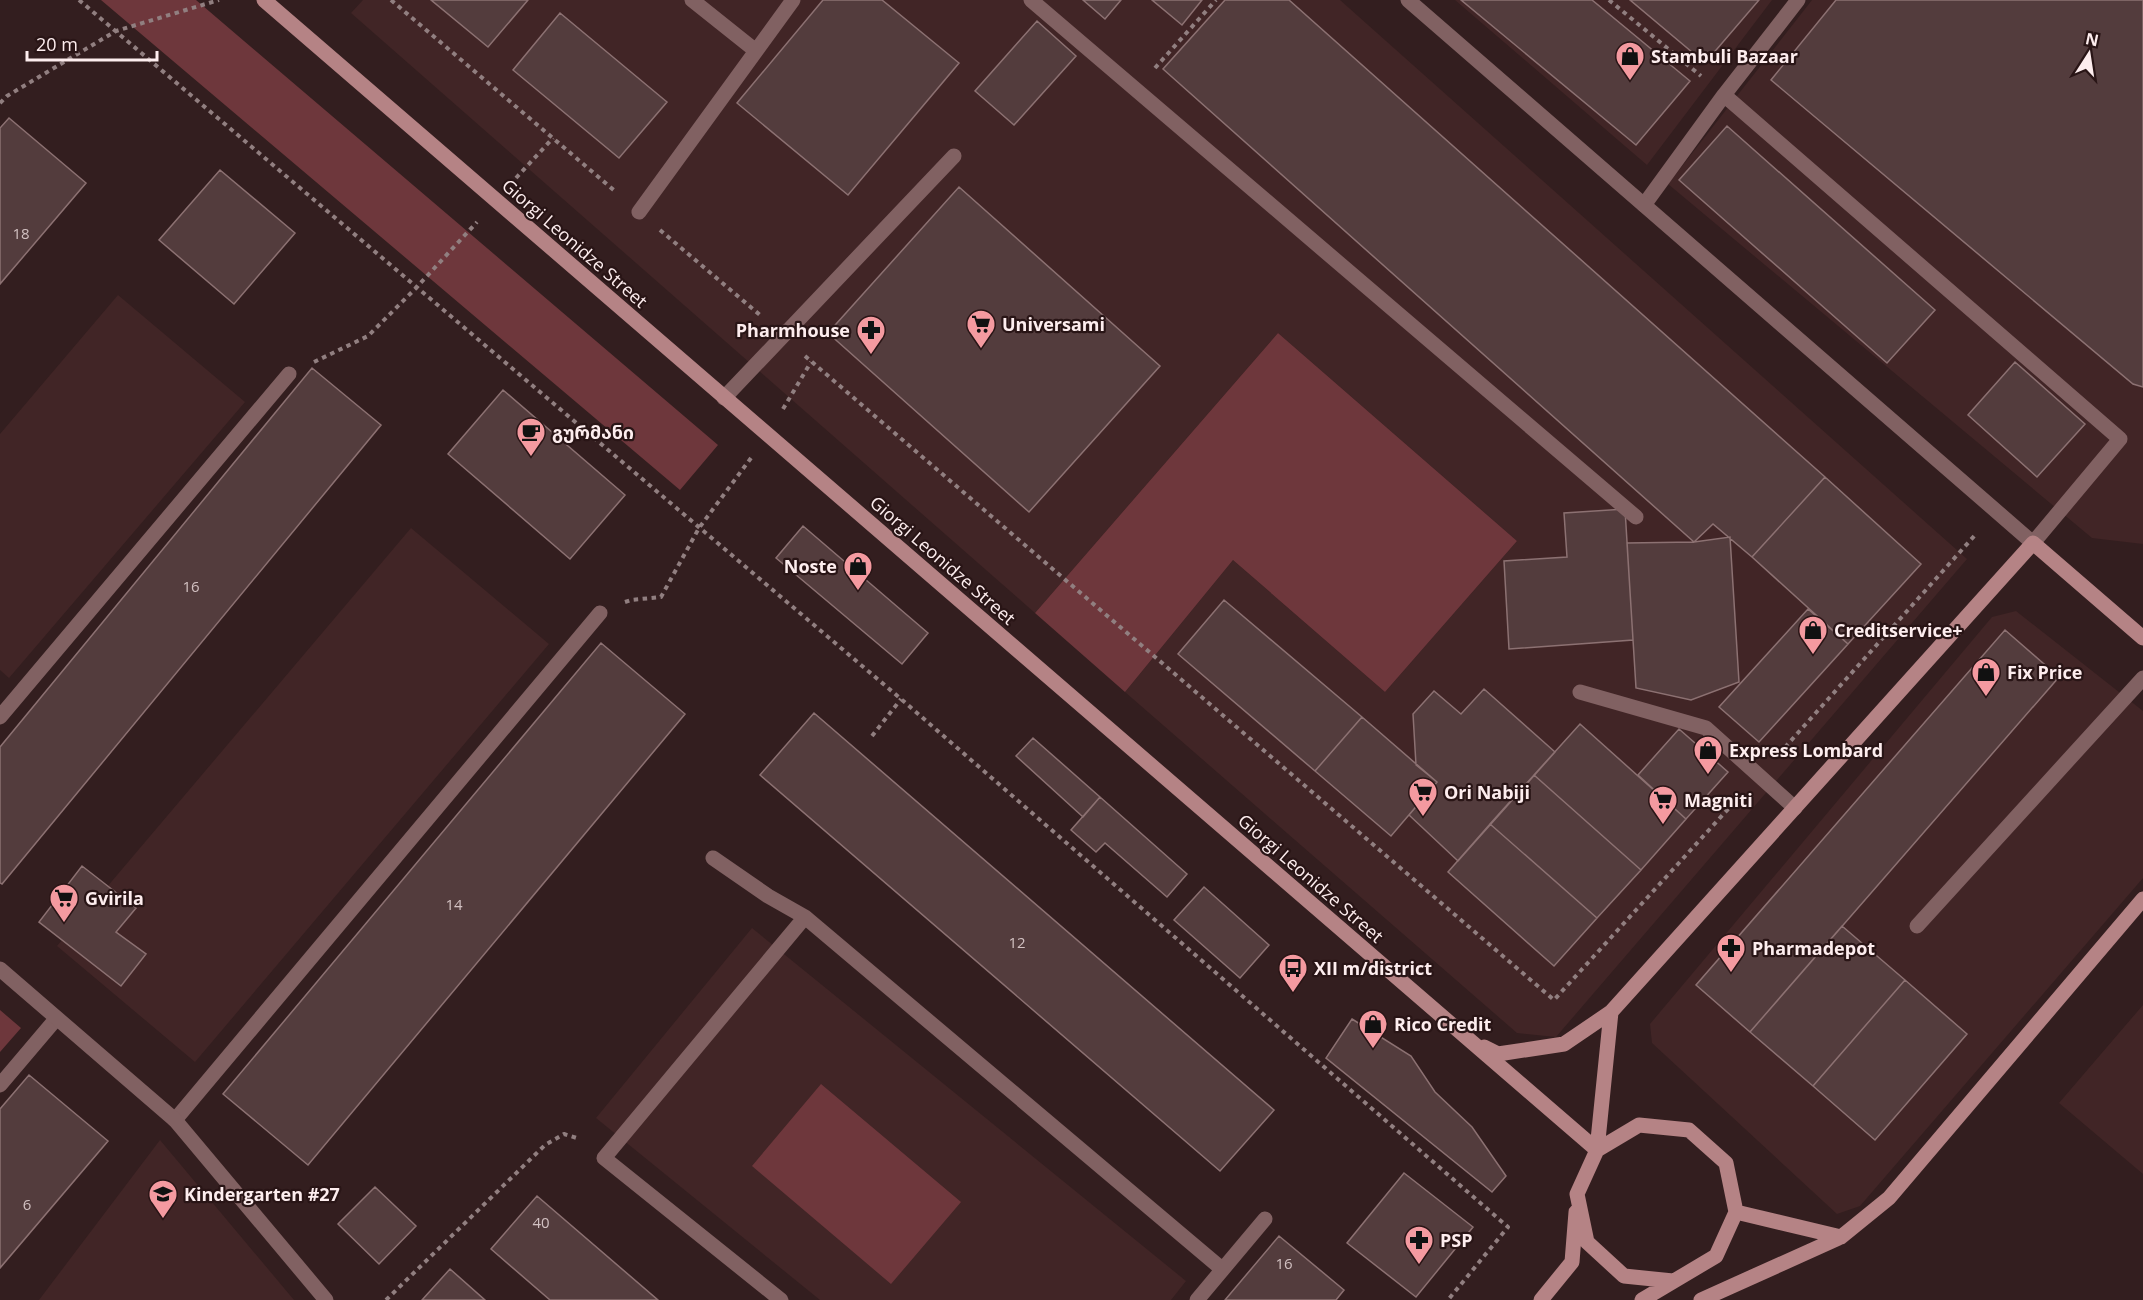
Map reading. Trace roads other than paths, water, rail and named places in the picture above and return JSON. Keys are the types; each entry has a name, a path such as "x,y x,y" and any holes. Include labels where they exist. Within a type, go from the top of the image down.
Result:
{"street":[{"name":"Giorgi Leonidze Street","path":"264,0 1597,1150"},
{"path":"692,0 756,51"},
{"path":"639,212 793,0"},
{"path":"1031,0 1636,516"},
{"path":"1408,0 2143,639"},
{"path":"1644,205 1724,95 1798,0"},
{"path":"1463,1036 1498,1054 1564,1044 1611,1012 2033,543 2120,439 1724,95"},
{"path":"724,398 954,156"},
{"path":"0,717 289,374"},
{"path":"176,1120 600,613"},
{"path":"1917,926 2143,678"},
{"path":"1580,692 1706,728 1795,808"},
{"path":"713,858 768,896 805,917 1222,1269"},
{"path":"1701,1300 1841,1237 1889,1198 2143,899"},
{"path":"781,1300 604,1158 805,917"},
{"path":"0,969 176,1120 326,1300"},
{"path":"1541,1300 1572,1263 1577,1194 1597,1150 1611,1012"},
{"path":"0,1086 56,1019"},
{"path":"1597,1150 1639,1125 1689,1130 1726,1163 1736,1212 1716,1256 1642,1300"},
{"path":"1577,1194 1587,1242 1624,1276 1673,1281"},
{"path":"1736,1212 1841,1237"},
{"path":"1197,1300 1265,1219"}],"place":[{"name":"Stambuli Bazaar","path":"1630,82"},
{"name":"Universami","path":"981,350"},
{"name":"Pharmhouse","path":"871,356"},
{"name":"გურმანი","path":"531,458"},
{"name":"Noste","path":"858,592"},
{"name":"Creditservice+","path":"1813,656"},
{"name":"Fix Price","path":"1986,698"},
{"name":"Express Lombard","path":"1708,776"},
{"name":"Ori Nabiji","path":"1423,818"},
{"name":"Magniti","path":"1663,826"},
{"name":"Gvirila","path":"64,924"},
{"name":"Pharmadepot","path":"1731,974"},
{"name":"XII m/district","path":"1293,994"},
{"name":"Rico Credit","path":"1373,1050"},
{"name":"Kindergarten #27","path":"163,1220"},
{"name":"PSP","path":"1419,1266"}]}
